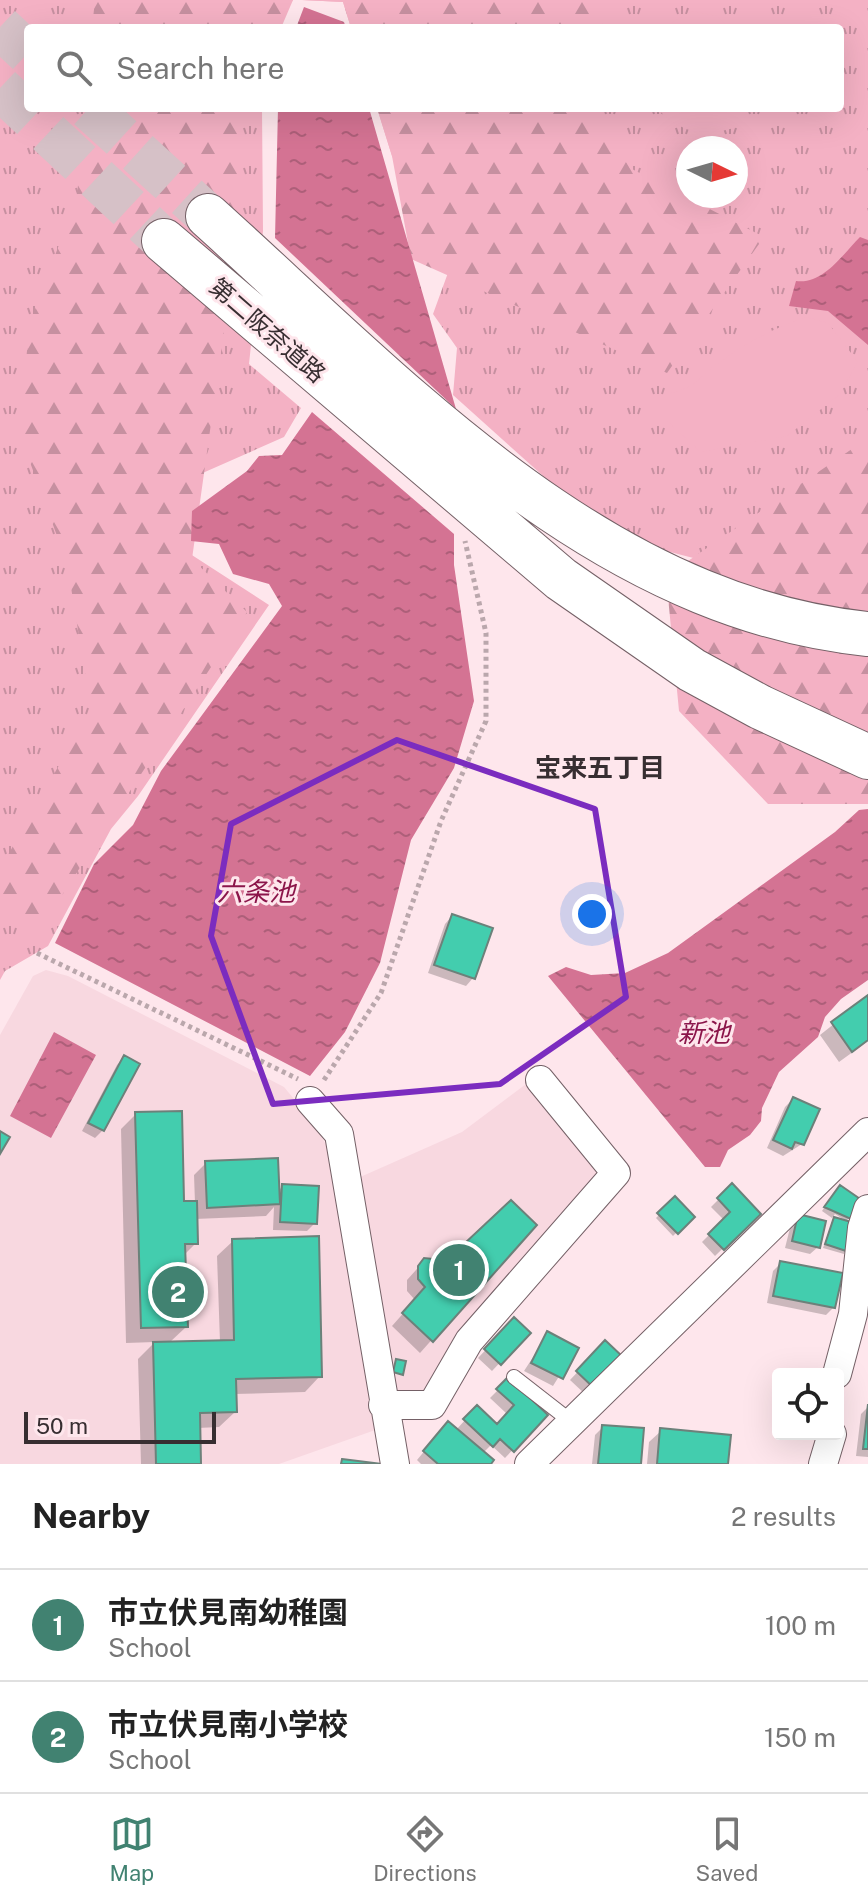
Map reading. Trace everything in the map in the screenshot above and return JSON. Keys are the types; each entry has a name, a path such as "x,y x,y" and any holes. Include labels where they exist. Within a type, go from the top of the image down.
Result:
{"highway":[{"path":"208,216 453,433 536,499 592,535 659,571 737,606 787,621 868,634"},
{"name":"第二阪奈道路","path":"164,241 494,524 622,623 692,670 760,707 868,757"}],"street":[{"path":"383,1405 432,1405 469,1341 616,1173 540,1080"},
{"path":"310,1101 339,1134 395,1464"},
{"path":"529,1464 868,1132"},
{"path":"839,1368 853,1314 862,1228 868,1209"},
{"path":"823,1464 831,1440"}],"lane":[{"path":"514,1377 573,1423"}],"path":[{"path":"310,1101 381,993 441,821 486,721 486,633"},
{"path":"37,953 301,1080 310,1101"}],"highlighted area":[{"path":"397,740 595,809 626,997 500,1084 273,1104 211,936 231,824"}],"shaded area":[{"path":"46,970 68,976 284,1087 314,1123 332,1156 381,1428 279,1464 0,1464 0,1035 33,976"},
{"path":"530,1081 609,1174 430,1397 385,1396 349,1182 462,1132"}],"green space":[{"path":"0,0 293,0 283,24 24,24 24,112 262,112 263,231 249,364 301,408 284,437 189,479 181,548 269,605 138,796 111,829 48,946 5,971 0,980"},
{"path":"95,0 293,0 277,24 92,24"},
{"path":"302,0 868,0 868,599 845,597 643,545 551,483 453,395 457,348 433,314 449,270 392,156 378,112 844,112 844,24 350,24 343,2"},
{"path":"302,0 607,0 603,24 350,24 343,2"},
{"path":"692,11 717,16 725,24 669,24"},
{"path":"85,112 244,112 236,245 192,559 247,612 32,941 0,911 0,869 91,709 67,563 20,435 29,326 77,196"},
{"path":"378,112 595,112 630,168 676,192 676,208 708,208 764,237 667,373 411,259 392,156"},
{"path":"661,112 748,112 740,126 716,132 685,128"},
{"path":"806,317 828,323 858,362 839,395 787,436 701,452 667,421 671,393 692,385 717,364 760,337"},
{"path":"868,438 868,804 768,804 679,711 666,576"}],"water":[{"path":"304,7 345,24 298,24"},
{"path":"278,112 370,112 456,409 275,238"},
{"path":"860,237 868,240 868,345 828,311 789,306 796,281 806,281 824,273"},
{"name":"六条池","path":"312,412 454,534 454,565 474,701 454,768 411,840 380,963 345,1032 310,1076 55,943 94,864 133,825 161,771 282,606 269,584 233,574 219,544 191,541 192,511 247,471 259,456 282,455"},
{"name":"新池","path":"868,809 868,980 841,999 825,1017 818,1037 779,1072 762,1108 761,1121 750,1135 728,1150 720,1167 705,1167 548,976 566,967 591,975 625,973 668,953 835,832 859,810"},
{"path":"54,1032 96,1055 51,1138 10,1116"}],"building":[{"path":"452,914 493,928 475,979 434,965"},
{"path":"868,995 868,1040 852,1052 831,1022"},
{"path":"124,1055 140,1064 104,1131 88,1123"},
{"path":"793,1097 820,1109 804,1145 795,1142 792,1149 773,1140"},
{"path":"182,1111 184,1201 197,1201 198,1244 185,1244 188,1327 141,1328 135,1112"},
{"path":"0,1131 10,1137 0,1154"},
{"path":"278,1158 280,1204 207,1208 205,1161"},
{"path":"732,1183 761,1214 724,1250 708,1234 730,1212 717,1198"},
{"path":"282,1184 319,1186 317,1224 280,1222"},
{"path":"840,1185 863,1201 851,1219 824,1207"},
{"path":"675,1196 695,1217 678,1234 657,1213"},
{"path":"511,1200 537,1225 433,1342 402,1313 425,1287 418,1279 418,1266 424,1258 433,1259 439,1251 448,1259"},
{"path":"798,1214 826,1221 820,1248 792,1241"},
{"path":"834,1217 858,1224 849,1252 825,1244"},
{"path":"319,1236 322,1377 236,1379 237,1412 200,1413 201,1464 156,1464 153,1342 234,1340 232,1239"},
{"path":"780,1261 843,1273 835,1308 773,1296"},
{"path":"514,1317 531,1333 501,1365 484,1349"},
{"path":"547,1331 579,1348 563,1379 531,1363"},
{"path":"605,1340 624,1358 595,1389 576,1371"},
{"path":"396,1359 406,1361 403,1375 393,1372"},
{"path":"508,1377 548,1415 514,1452 500,1439 493,1447 463,1419 477,1405 497,1424 514,1405 496,1389"},
{"path":"868,1404 868,1449 863,1449"},
{"path":"448,1421 494,1460 491,1464 438,1464 423,1451"},
{"path":"602,1425 644,1428 641,1464 598,1464"},
{"path":"660,1428 731,1435 728,1464 657,1464"},
{"path":"342,1459 382,1464 341,1464"}],"tunnel":[{"path":"0,27 24,49"},
{"path":"0,88 24,110"},
{"path":"26,112 164,241"},
{"path":"93,112 208,216"}],"place":[{"name":"市立伏見南幼稚園","path":"459,1270"},
{"name":"市立伏見南小学校","path":"178,1292"}],"district":[{"name":"宝来五丁目","path":"600,767"}]}
